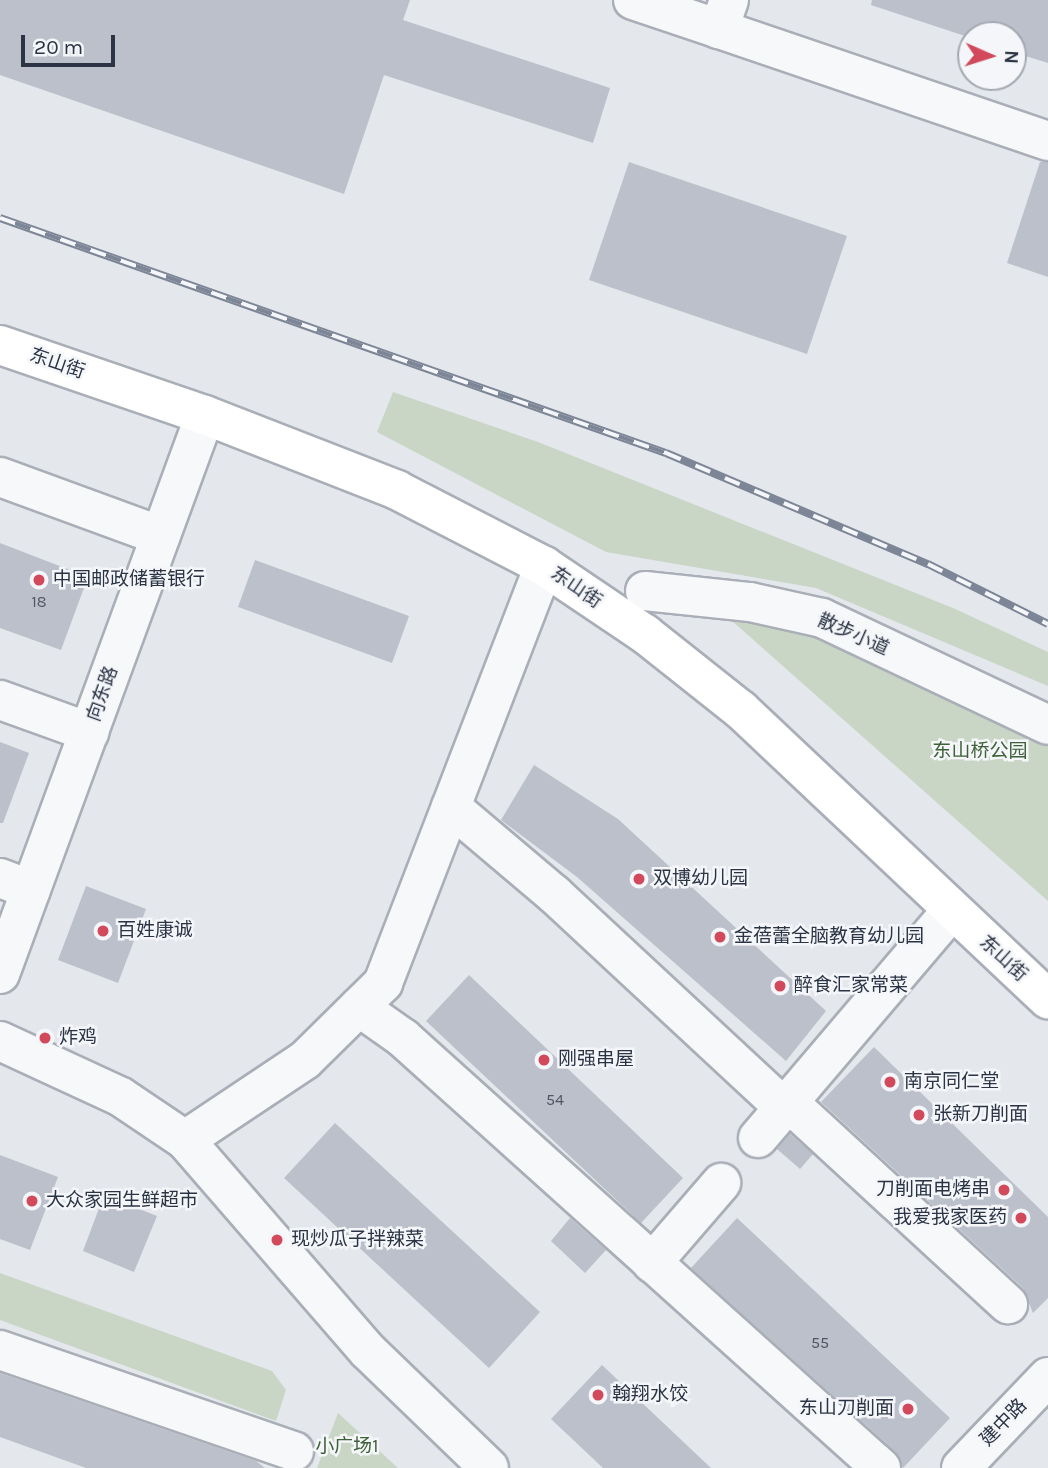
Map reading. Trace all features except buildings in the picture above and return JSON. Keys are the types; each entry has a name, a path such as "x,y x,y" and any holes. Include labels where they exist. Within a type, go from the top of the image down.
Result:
{"main road":[{"name":"东山街","path":"0,345 205,415 397,490 544,566 645,634 741,710 951,911 1048,999"}],"street":[{"path":"633,0 724,14 1048,141"},
{"name":"向东路","path":"0,974 15,884 78,728 161,536 205,415"},
{"path":"0,477 161,536"},
{"path":"185,1140 305,1060 383,983 544,566"},
{"name":"散步小道","path":"645,591 750,601 822,618 1048,725"},
{"path":"0,700 78,728"},
{"path":"451,807 554,894 1008,1304"},
{"path":"758,1138 951,911"},
{"path":"359,1007 403,1038 881,1468"},
{"path":"0,1041 121,1097 185,1140 368,1351 489,1468"},
{"path":"652,1262 721,1183"},
{"path":"0,1350 294,1451"},
{"name":"建中路","path":"961,1468 1034,1406 1048,1377"}],"green space":[{"path":"393,392 538,442 953,608 1048,652 1048,686 816,588 606,552 377,432"},
{"name":"东山桥公园","path":"714,605 809,625 1048,711 1048,901"},
{"path":"0,1273 272,1371 286,1390 276,1421 0,1320"},
{"name":"小广场1","path":"338,1413 398,1468 317,1468"}],"railway":[{"path":"0,218 666,453 928,564 1048,624"}],"place":[{"name":"中国邮政储蓄银行","path":"39,580"},
{"name":"双博幼儿园","path":"639,879"},
{"name":"百姓康诚","path":"103,931"},
{"name":"金蓓蕾全脑教育幼儿园","path":"720,937"},
{"name":"醉食汇家常菜","path":"780,986"},
{"name":"炸鸡","path":"45,1038"},
{"name":"刚强串屋","path":"544,1060"},
{"name":"南京同仁堂","path":"890,1082"},
{"name":"张新刀削面","path":"919,1115"},
{"name":"刀削面电烤串","path":"1004,1190"},
{"name":"大众家园生鲜超市","path":"32,1201"},
{"name":"我爱我家医药","path":"1021,1218"},
{"name":"现炒瓜子拌辣菜","path":"277,1240"},
{"name":"翰翔水饺","path":"598,1395"},
{"name":"东山刀削面","path":"908,1409"}]}
